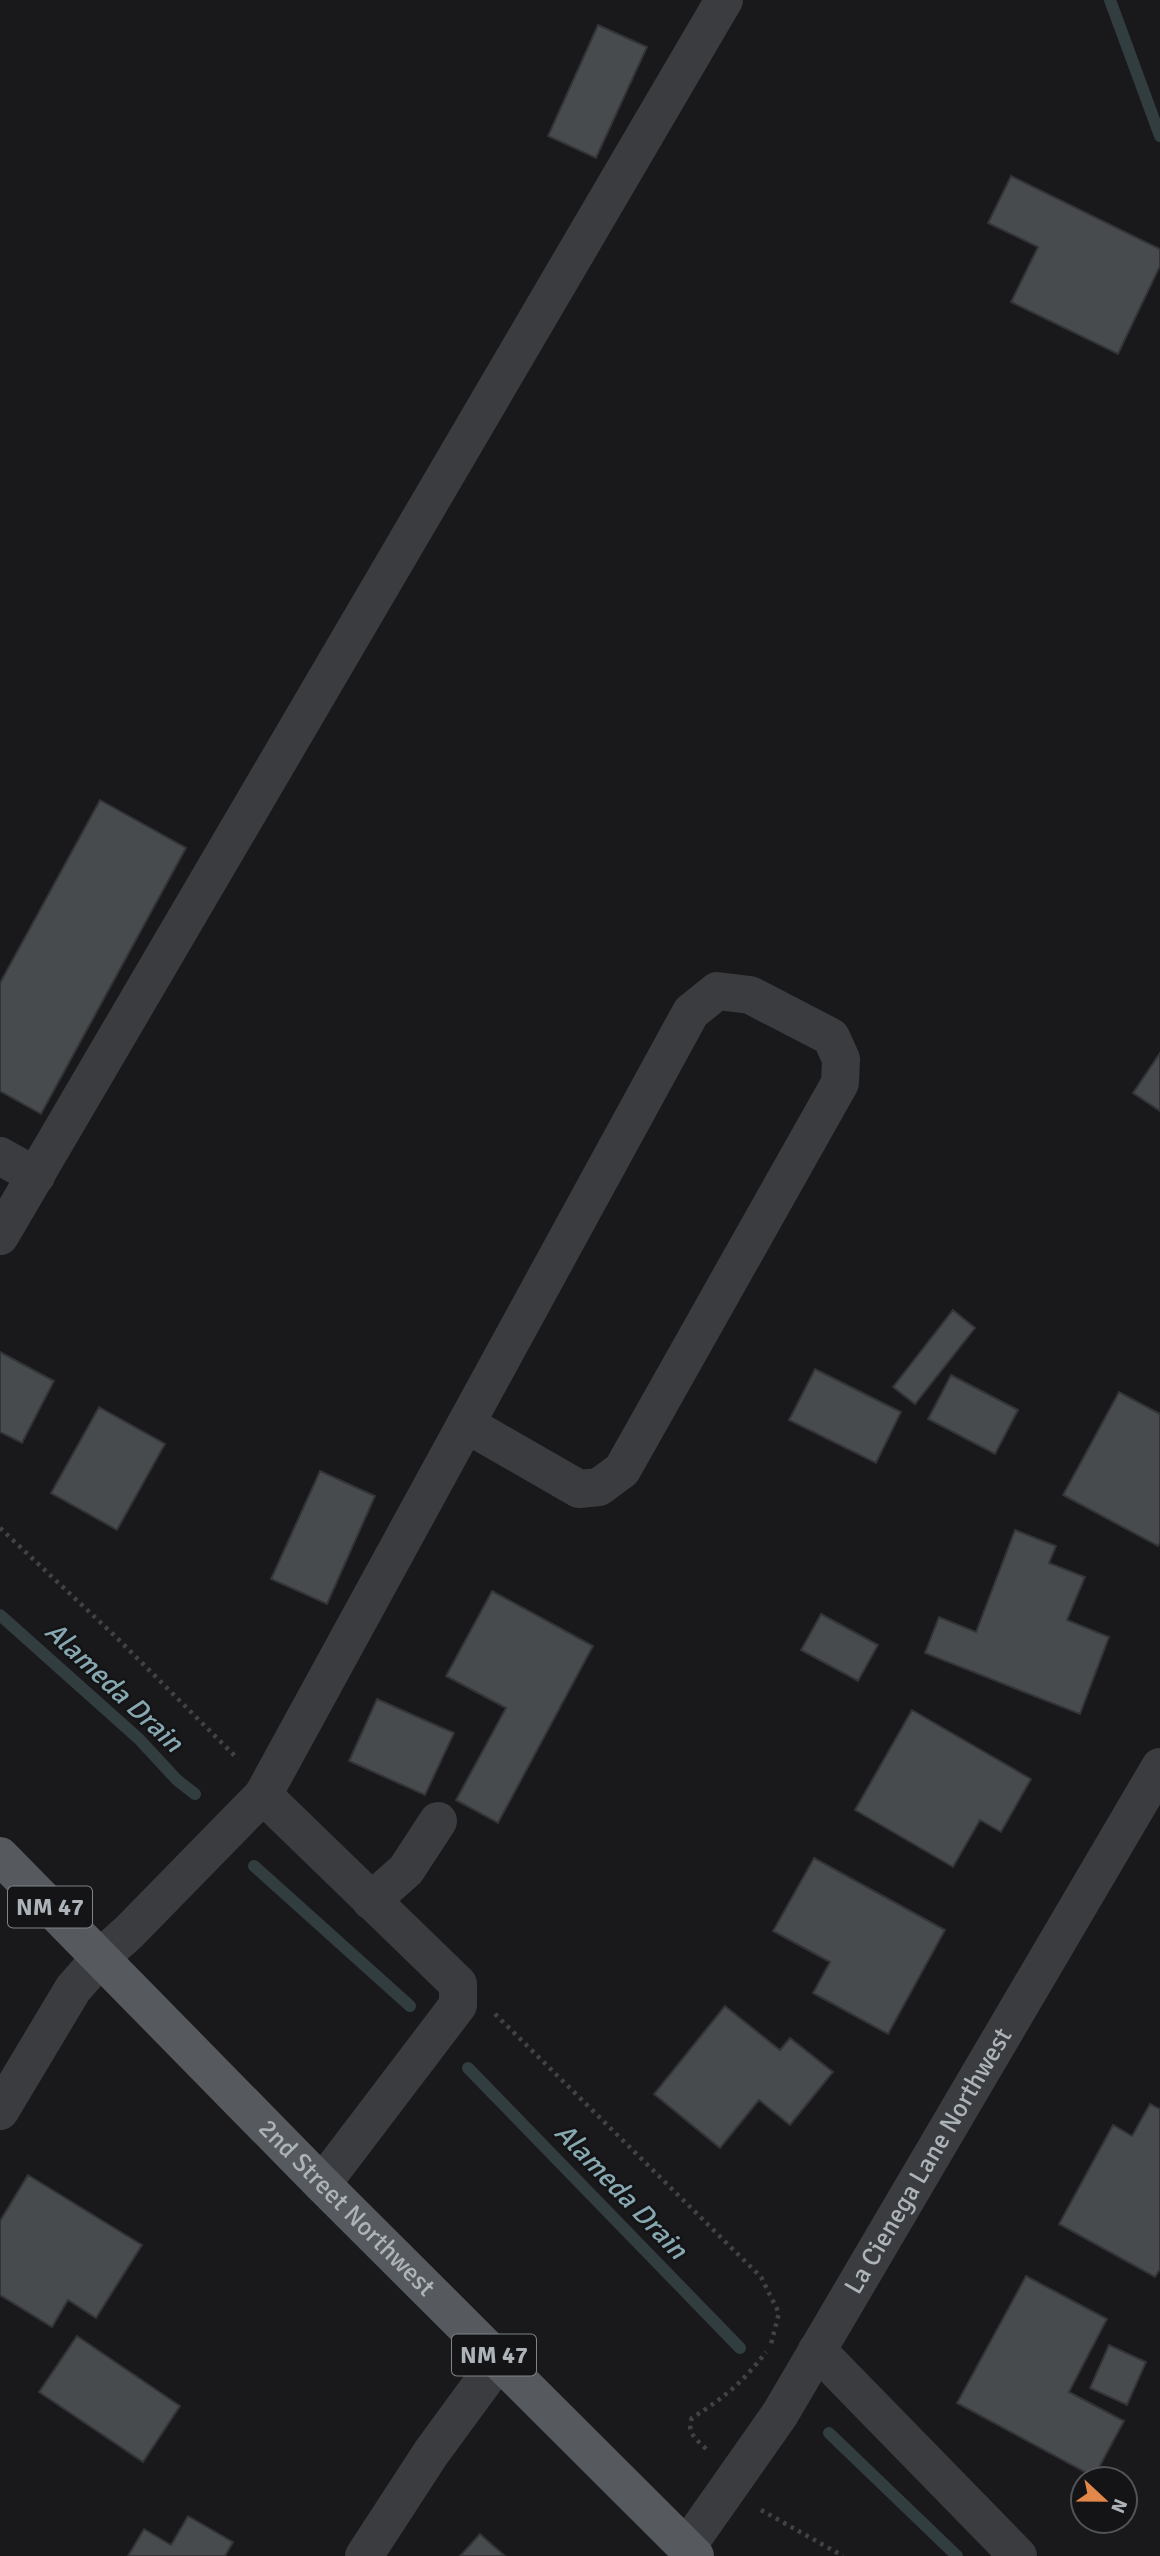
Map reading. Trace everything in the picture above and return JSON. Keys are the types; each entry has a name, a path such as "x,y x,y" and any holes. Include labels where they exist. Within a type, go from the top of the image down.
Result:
{"main road":[{"name":"2nd Street Northwest","path":"0,1856 322,2184 690,2552"}],"street":[{"path":"0,1236 724,0"},
{"path":"0,2111 73,1989 100,1958 129,1933 263,1795 691,1012 716,991 750,995 831,1037 841,1059 840,1083 622,1470 599,1487 579,1489 466,1424"},
{"path":"0,1156 36,1175"},
{"name":"La Cienega Lane Northwest","path":"690,2552 780,2414 1160,1767"},
{"path":"263,1795 458,1984 458,2005 322,2184"},
{"path":"371,1900 406,1871 438,1821"},
{"path":"817,2350 1018,2556"},
{"path":"364,2556 430,2453 499,2360"}],"path":[{"path":"761,2510 843,2556"}],"building":[{"path":"598,25 647,47 596,158 548,136"},
{"path":"1011,176 1160,249 1160,266 1118,354 1011,302 1038,247 988,223"},
{"path":"100,800 186,848 41,1114 0,1091 0,983"},
{"path":"1160,1053 1160,1111 1133,1093"},
{"path":"953,1310 975,1328 915,1404 893,1387"},
{"path":"0,1352 54,1381 22,1443 0,1432"},
{"path":"815,1369 901,1412 876,1463 789,1420"},
{"path":"951,1375 1018,1410 995,1454 928,1419"},
{"path":"1119,1392 1160,1414 1158,1546 1063,1495"},
{"path":"99,1407 165,1444 117,1530 51,1493"},
{"path":"320,1471 375,1496 327,1604 271,1579"},
{"path":"1015,1530 1056,1546 1049,1563 1085,1577 1067,1620 1109,1637 1080,1714 925,1653 939,1617 976,1632"},
{"path":"492,1591 593,1646 498,1823 456,1800 506,1708 446,1676"},
{"path":"821,1614 878,1645 858,1681 801,1650"},
{"path":"377,1699 454,1733 425,1795 349,1761"},
{"path":"912,1710 1031,1779 1001,1832 980,1820 953,1867 855,1810"},
{"path":"814,1858 945,1930 888,2034 813,1993 830,1962 773,1931"},
{"path":"725,2006 780,2050 790,2038 833,2072 790,2125 759,2100 720,2148 654,2094"},
{"path":"1150,2104 1160,2109 1160,2269 1155,2277 1059,2224 1113,2125 1132,2136"},
{"path":"28,2175 142,2245 96,2318 68,2300 52,2327 0,2295 0,2221"},
{"path":"1026,2276 1107,2319 1069,2392 1124,2421 1100,2465 1072,2465 957,2403"},
{"path":"77,2336 180,2406 143,2462 39,2392"},
{"path":"1109,2345 1146,2362 1127,2405 1090,2388"},
{"path":"188,2516 233,2542 225,2556 128,2556 144,2529 171,2545"},
{"path":"480,2534 505,2556 460,2556"}],"waterway":[{"path":"1110,0 1160,136"},
{"name":"Alameda Drain","path":"0,1615 139,1739 177,1780 195,1794"},
{"name":"Alameda Drain","path":"254,1866 410,2006"},
{"name":"Alameda Drain","path":"468,2068 740,2348"},
{"name":"Alameda Drain","path":"829,2433 957,2556"}]}
